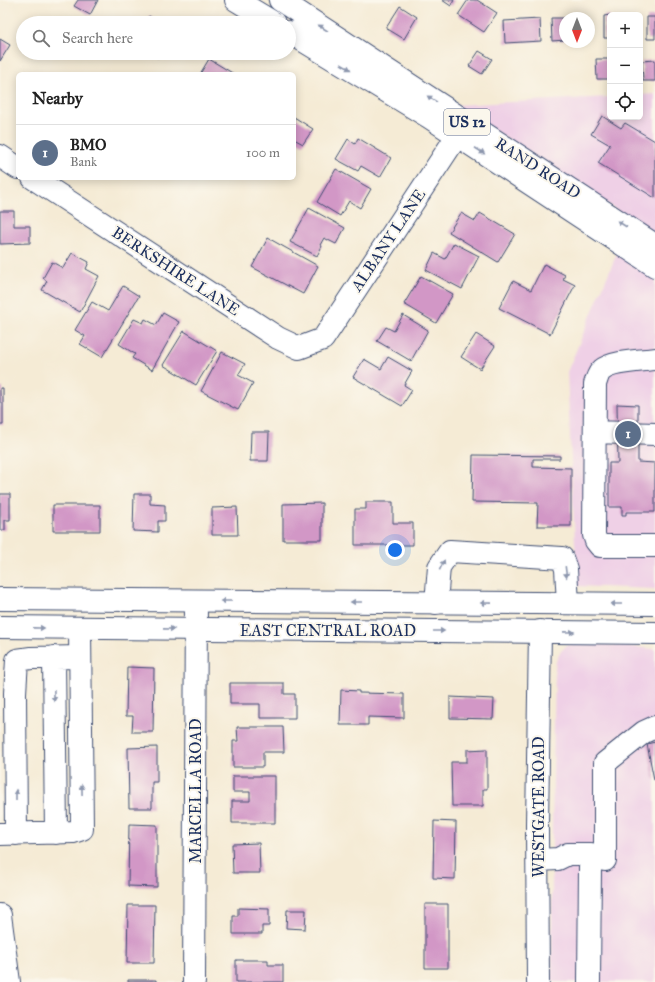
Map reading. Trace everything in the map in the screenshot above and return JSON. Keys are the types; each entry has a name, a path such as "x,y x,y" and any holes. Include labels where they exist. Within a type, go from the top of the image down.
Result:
{"main road":[{"path":"236,0 262,16"},
{"name":"RAND ROAD","path":"280,0 655,245"},
{"name":"RAND ROAD","path":"296,36 429,117 655,266"},
{"name":"ALBANY LANE","path":"323,339 454,142"},
{"path":"0,156 16,167"},
{"name":"BERKSHIRE LANE","path":"37,180 278,338 299,348 323,339"},
{"path":"655,359 612,365 603,369 597,376 595,384 594,535 600,546 655,546"},
{"path":"595,432 655,434"},
{"path":"436,603 439,567 450,551 562,558 566,569 568,604"},
{"name":"EAST CENTRAL ROAD","path":"0,599 655,604"},
{"name":"MARCELLA ROAD","path":"194,982 196,601"},
{"name":"EAST CENTRAL ROAD","path":"0,627 655,633"},
{"path":"80,628 82,829 73,832 8,834 8,694 17,660 31,658 80,657"},
{"name":"WESTGATE ROAD","path":"538,982 548,859 540,631"},
{"path":"54,657 56,833"},
{"path":"589,982 605,763 644,732 655,727"},
{"path":"548,859 568,854 591,854 598,863"},
{"path":"0,915 9,982"}],"shaded area":[{"path":"655,94 655,235 456,105 607,97 607,120 643,120 643,95"},
{"path":"618,251 655,277 655,589 577,586 567,372"},
{"path":"577,642 655,649 655,982 552,982 552,835 555,669 556,661 561,651 566,646"}],"building":[{"path":"78,0 98,0 90,15 74,6"},
{"path":"442,0 454,0 451,6"},
{"path":"468,0 477,0 497,13 484,32 458,15"},
{"path":"400,6 417,17 404,39 386,28"},
{"path":"604,16 607,16 607,38 604,38"},
{"path":"647,17 655,17 655,39 647,39"},
{"path":"551,18 559,18 559,40 552,41"},
{"path":"540,19 541,41 505,43 504,21"},
{"path":"0,39 10,45 0,61"},
{"path":"479,51 492,59 482,74 469,66"},
{"path":"596,59 607,59 607,79 597,79"},
{"path":"208,60 211,60 231,72 201,72"},
{"path":"655,60 655,81 643,81 643,61"},
{"path":"602,116 621,128 625,123 655,141 655,198 598,163 610,145 591,134"},
{"path":"296,118 313,129 303,144 296,140"},
{"path":"358,138 391,158 380,177 361,166 358,171 336,159 348,139 355,144"},
{"path":"336,169 371,189 360,208 349,201 340,216 317,202"},
{"path":"309,208 345,228 336,244 324,238 317,256 290,242"},
{"path":"0,211 14,211 14,226 30,226 30,243 0,244"},
{"path":"461,213 475,221 480,213 515,234 498,262 449,232"},
{"path":"268,238 318,266 303,294 252,267"},
{"path":"454,243 479,256 462,289 426,270 434,253 445,259"},
{"path":"72,253 89,262 86,269 99,276 80,312 42,290 47,281 43,278 52,262 63,268"},
{"path":"544,264 565,275 563,279 575,285 550,334 499,308 513,281 531,290"},
{"path":"421,276 453,294 436,323 404,304"},
{"path":"123,286 139,296 102,357 80,344 85,336 75,330 92,302 108,311"},
{"path":"163,313 179,322 152,370 132,358 135,354 119,344 134,319 143,323 145,319 156,325"},
{"path":"403,315 428,330 411,361 377,341 386,327 394,331"},
{"path":"184,331 217,351 196,385 163,365"},
{"path":"476,334 495,346 480,369 461,357"},
{"path":"222,352 245,364 238,375 253,383 238,410 201,391"},
{"path":"388,357 412,371 404,385 412,390 402,406 353,377 364,359 381,369"},
{"path":"0,388 3,388 3,425 0,425"},
{"path":"617,404 638,405 638,462 655,463 655,512 626,512 626,515 622,515 622,507 609,507 609,463 618,463"},
{"path":"251,432 269,432 268,461 250,461"},
{"path":"473,455 560,456 560,459 533,459 533,467 571,468 571,526 537,526 538,503 472,502"},
{"path":"0,494 10,494 10,520 5,520 5,530 0,530"},
{"path":"134,494 150,494 150,504 165,505 165,521 158,521 158,532 133,531"},
{"path":"366,502 393,502 393,523 413,523 413,545 355,545 355,509 366,509"},
{"path":"322,503 322,540 283,540 283,504"},
{"path":"53,505 100,505 100,531 53,531"},
{"path":"237,507 238,535 212,535 212,508"},
{"path":"127,667 154,668 153,732 132,732 133,716 126,716"},
{"path":"230,683 284,683 284,694 295,694 295,718 260,718 260,704 230,704"},
{"path":"341,690 359,691 359,693 404,694 404,718 368,717 368,725 340,725"},
{"path":"450,697 494,699 493,719 450,718"},
{"path":"237,727 283,727 284,752 263,752 263,767 233,767 233,741 238,741"},
{"path":"655,742 655,780 654,780 647,744"},
{"path":"157,747 157,782 152,782 152,808 129,808 128,748"},
{"path":"487,749 487,789 483,789 483,806 452,806 451,762 467,762 467,750"},
{"path":"233,776 275,776 275,823 232,823 232,801 250,801 250,792 233,792"},
{"path":"434,821 456,822 455,879 433,878"},
{"path":"129,824 157,825 157,887 128,886"},
{"path":"259,843 260,873 233,873 232,844"},
{"path":"425,904 448,904 448,968 425,968"},
{"path":"128,905 155,905 154,963 127,963"},
{"path":"238,908 269,909 269,926 262,926 262,934 233,934 233,916 238,916"},
{"path":"287,910 306,910 305,929 286,928"},
{"path":"236,960 268,960 268,965 283,965 283,982 236,982"},
{"path":"128,980 156,980 156,982 128,982"}],"place":[{"name":"BMO","path":"628,434"}]}
